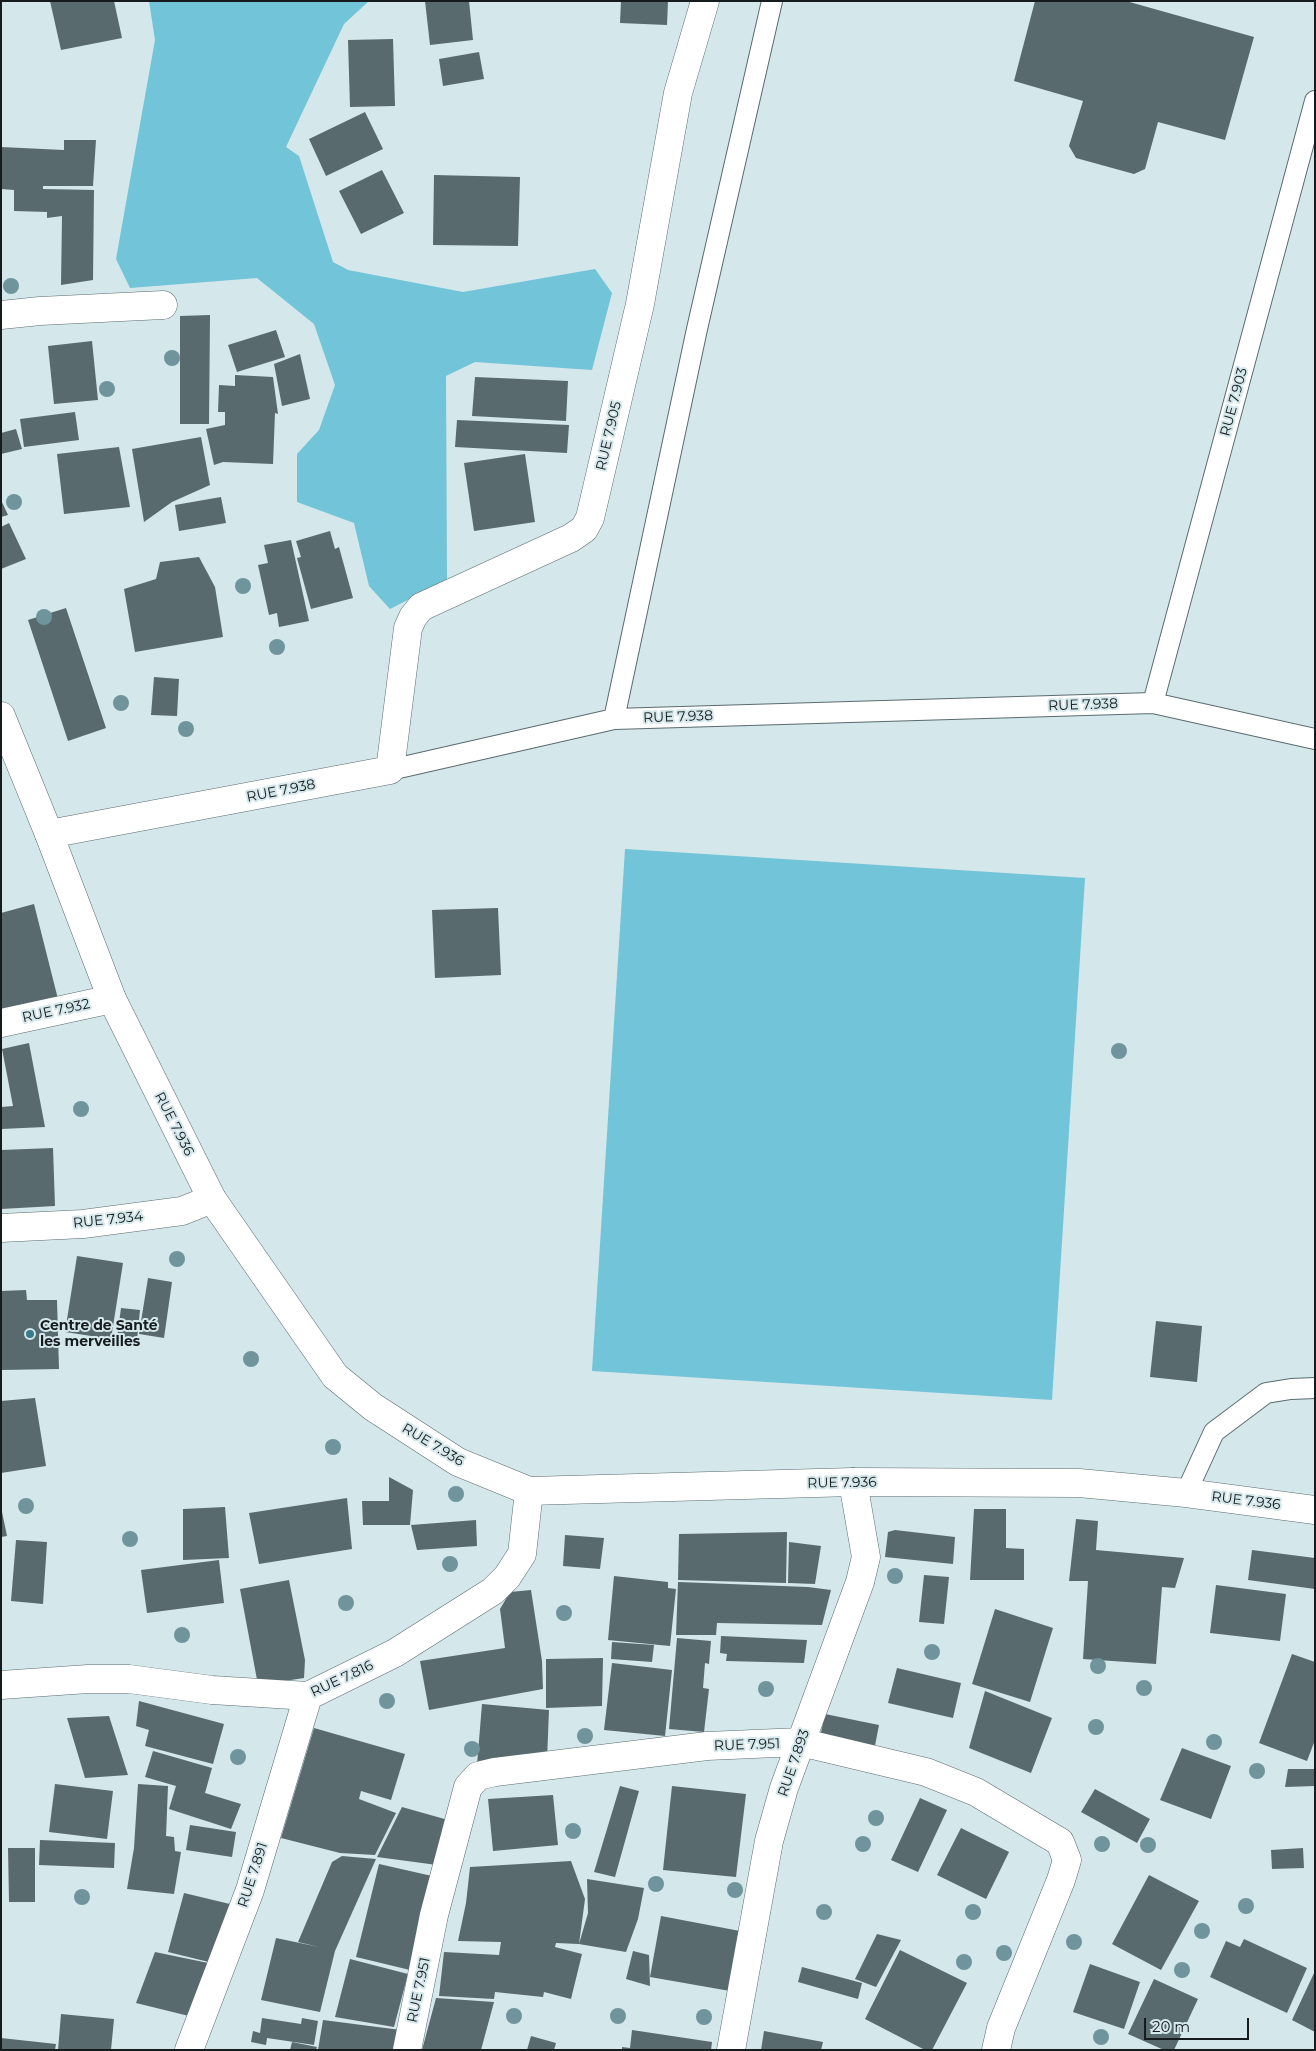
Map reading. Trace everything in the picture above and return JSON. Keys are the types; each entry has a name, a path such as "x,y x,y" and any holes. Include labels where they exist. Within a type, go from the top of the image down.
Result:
{"street":[{"name":"RUE 7.905","path":"390,770 408,628 412,617 421,607 571,538 584,529 590,518 640,304 678,93 705,1"},
{"path":"1,315 40,311 163,305"},
{"name":"RUE 7.936","path":"1,716 49,834 112,999 212,1199 335,1376 373,1408 458,1462 529,1491 853,1482 1079,1483 1186,1493 1315,1510"},
{"name":"RUE 7.938","path":"49,834 390,770"},
{"name":"RUE 7.932","path":"1,1023 112,999"},
{"name":"RUE 7.934","path":"1,1228 83,1224 182,1211 212,1199"},
{"name":"RUE 7.893","path":"731,2050 769,1841 784,1788 860,1582 866,1557 853,1482"},
{"name":"RUE 7.816","path":"1,1685 88,1678 129,1679 212,1690 308,1696 395,1653 493,1591 507,1577 522,1554 529,1491"},
{"name":"RUE 7.891","path":"189,2050 250,1890 308,1696"},
{"name":"RUE 7.951","path":"407,2050 434,1915 468,1787 478,1776 495,1772 707,1746 800,1742 926,1772 976,1792 1060,1842 1067,1860 1065,1867 1001,2028 996,2050"}],"lane":[{"path":"614,719 697,329 772,1"},
{"name":"RUE 7.903","path":"1153,703 1315,101"},
{"name":"RUE 7.938","path":"390,770 614,719 1153,703 1315,739"},
{"path":"1186,1493 1214,1432 1266,1393 1315,1388"}],"shaded area":[{"path":"149,1 369,1 344,24 286,147 299,156 333,262 348,270 463,292 595,269 612,293 592,370 475,362 446,376 447,580 390,609 369,586 354,523 297,502 297,454 319,430 335,385 314,324 257,278 130,288 116,259 155,40"},
{"path":"625,849 1085,878 1052,1400 592,1371"}],"building":[{"path":"50,1 114,1 122,38 61,50"},
{"path":"425,1 469,1 473,40 430,45"},
{"path":"621,1 668,1 667,25 620,23"},
{"path":"1035,1 1126,1 1254,37 1225,140 1158,122 1145,169 1134,174 1076,158 1069,146 1083,101 1014,81"},
{"path":"393,39 395,106 350,107 348,40"},
{"path":"479,52 484,79 443,86 439,59"},
{"path":"365,112 383,149 326,176 309,139"},
{"path":"64,140 96,140 93,186 43,186 43,189 94,190 93,280 61,285 62,216 47,218 47,212 14,211 14,190 1,189 1,147 64,150"},
{"path":"382,170 404,213 361,234 339,191"},
{"path":"434,175 520,177 518,246 433,245"},
{"path":"210,315 209,424 180,424 180,316"},
{"path":"276,330 285,357 237,372 228,345"},
{"path":"92,341 98,400 54,404 48,346"},
{"path":"300,354 310,399 282,406 274,364"},
{"path":"235,375 273,377 278,414 275,413 273,464 223,462 214,465 206,429 225,425 225,412 218,412 219,385 235,386"},
{"path":"475,377 568,381 566,421 472,416"},
{"path":"75,412 79,440 24,447 20,419"},
{"path":"457,420 569,425 567,453 455,447"},
{"path":"16,429 22,449 1,454 1,433"},
{"path":"201,437 210,485 172,502 144,522 132,449"},
{"path":"119,447 130,507 64,514 57,454"},
{"path":"525,454 535,522 474,531 464,463"},
{"path":"221,497 226,523 179,531 175,505"},
{"path":"1,500 8,515 1,517"},
{"path":"9,523 26,559 1,569 1,527"},
{"path":"330,531 335,549 339,547 353,598 311,609 297,558 301,557 296,541"},
{"path":"291,540 309,621 279,627 277,613 269,615 258,565 268,563 264,545"},
{"path":"199,557 215,587 223,637 135,652 124,589 156,579 160,562"},
{"path":"66,608 106,728 68,741 28,620"},
{"path":"154,677 179,679 177,716 151,715"},
{"path":"34,904 59,1003 1,1018 1,913"},
{"path":"498,908 501,975 435,978 432,910"},
{"path":"29,1043 45,1127 1,1129 1,1107 13,1106 2,1049"},
{"path":"53,1148 55,1206 1,1209 1,1150"},
{"path":"77,1256 123,1263 111,1339 65,1332"},
{"path":"148,1278 172,1282 164,1338 139,1334"},
{"name":"Centre de Santé les merveilles","path":"26,1290 27,1300 57,1300 59,1369 1,1370 1,1291"},
{"path":"121,1308 140,1310 137,1340 117,1338"},
{"path":"1156,1321 1202,1326 1197,1382 1150,1377"},
{"path":"35,1398 46,1466 1,1473 1,1401"},
{"path":"389,1477 413,1490 410,1525 363,1525 362,1501 389,1501"},
{"path":"347,1498 352,1549 259,1564 249,1513"},
{"path":"1,1507 7,1536 1,1537"},
{"path":"225,1507 229,1558 183,1560 183,1509"},
{"path":"974,1509 1006,1509 1006,1548 1024,1549 1024,1580 970,1580"},
{"path":"1076,1519 1098,1521 1096,1550 1184,1558 1175,1588 1162,1587 1156,1664 1083,1659 1088,1581 1069,1581"},
{"path":"476,1520 477,1546 417,1550 411,1525"},
{"path":"895,1530 955,1537 953,1564 885,1557 888,1532"},
{"path":"787,1532 786,1583 678,1580 679,1534"},
{"path":"565,1535 604,1538 600,1569 563,1566"},
{"path":"16,1540 47,1542 43,1604 11,1601"},
{"path":"789,1542 821,1546 815,1584 788,1583"},
{"path":"1252,1550 1315,1558 1315,1589 1248,1580"},
{"path":"219,1560 224,1603 147,1613 141,1570"},
{"path":"924,1575 949,1577 944,1624 919,1622"},
{"path":"614,1576 668,1582 668,1588 676,1589 670,1646 608,1640"},
{"path":"289,1580 305,1660 304,1678 258,1685 240,1589"},
{"path":"678,1582 808,1587 831,1590 822,1625 717,1623 716,1635 676,1635"},
{"path":"1216,1585 1286,1594 1280,1641 1210,1633"},
{"path":"531,1590 542,1661 543,1689 429,1710 420,1661 505,1648 500,1609 510,1592"},
{"path":"995,1609 1053,1628 1030,1702 972,1684"},
{"path":"721,1636 807,1640 804,1663 726,1661 727,1654 720,1653"},
{"path":"677,1638 711,1641 709,1664 705,1663 703,1688 709,1689 704,1732 669,1729"},
{"path":"612,1642 654,1645 652,1662 611,1659"},
{"path":"1292,1654 1315,1662 1315,1740 1307,1761 1259,1743"},
{"path":"603,1658 602,1706 546,1708 546,1659"},
{"path":"612,1663 672,1670 665,1736 604,1730"},
{"path":"897,1668 961,1683 953,1718 888,1703"},
{"path":"985,1691 1052,1718 1031,1773 969,1748"},
{"path":"139,1701 224,1724 213,1764 145,1746 149,1730 136,1726"},
{"path":"482,1704 549,1710 547,1760 477,1765"},
{"path":"825,1714 879,1725 873,1756 818,1746"},
{"path":"109,1716 128,1775 85,1778 67,1718"},
{"path":"314,1728 405,1754 391,1800 361,1791 359,1799 396,1813 375,1855 340,1853 281,1838"},
{"path":"1182,1748 1231,1766 1211,1819 1160,1800"},
{"path":"153,1751 212,1768 205,1793 241,1804 231,1829 169,1809 176,1786 145,1777"},
{"path":"1288,1769 1315,1769 1315,1786 1285,1787"},
{"path":"55,1784 113,1791 107,1839 49,1832"},
{"path":"138,1784 168,1786 166,1836 174,1837 175,1851 181,1852 174,1894 127,1889 134,1848"},
{"path":"620,1786 639,1791 615,1877 594,1872"},
{"path":"672,1786 746,1794 736,1877 663,1870"},
{"path":"1095,1789 1150,1819 1137,1843 1081,1812"},
{"path":"553,1795 558,1845 493,1851 488,1799"},
{"path":"920,1798 947,1810 918,1872 891,1860"},
{"path":"402,1807 448,1820 437,1865 377,1857"},
{"path":"190,1825 236,1832 232,1857 186,1850"},
{"path":"961,1828 1009,1852 986,1899 937,1875"},
{"path":"40,1840 115,1843 114,1868 39,1865"},
{"path":"8,1848 35,1848 35,1902 9,1902"},
{"path":"1303,1848 1304,1868 1272,1869 1271,1850"},
{"path":"342,1856 376,1859 335,1951 320,2012 261,2000 276,1938 319,1947 298,1942 332,1862"},
{"path":"571,1861 585,1899 579,1944 556,1943 555,1947 582,1954 571,1999 544,1992 543,1997 495,1992 494,1999 439,1996 444,1952 499,1955 501,1942 458,1941 466,1903 470,1867"},
{"path":"379,1864 432,1876 410,1970 356,1957"},
{"path":"1149,1875 1199,1901 1161,1970 1112,1944"},
{"path":"587,1879 644,1888 638,1919 626,1952 579,1944 588,1913"},
{"path":"184,1893 234,1905 217,1964 168,1952"},
{"path":"661,1916 740,1931 730,1991 650,1977"},
{"path":"877,1934 901,1940 876,1987 855,1979"},
{"path":"1244,1939 1307,1968 1287,2013 1210,1977 1226,1941 1240,1947"},
{"path":"900,1950 967,1983 932,2050 925,2050 865,2019"},
{"path":"633,1951 649,1955 650,1986 626,1979"},
{"path":"155,1952 213,1964 193,2017 136,2003"},
{"path":"350,1959 408,1974 394,2027 335,2017"},
{"path":"1090,1964 1140,1982 1124,2029 1073,2012"},
{"path":"802,1967 862,1983 858,1999 798,1982"},
{"path":"1315,1971 1315,2032 1292,2020"},
{"path":"1154,1979 1198,1999 1174,2050 1164,2050 1128,2034"},
{"path":"436,1998 494,2002 481,2050 422,2050"},
{"path":"61,2014 114,2019 111,2050 58,2050"},
{"path":"262,2018 301,2024 302,2018 318,2021 314,2045 267,2038 266,2045 251,2042 253,2031 260,2033"},
{"path":"323,2020 401,2030 397,2050 318,2050"},
{"path":"632,2030 712,2042 711,2050 622,2050 622,2047 630,2048"},
{"path":"764,2031 823,2042 821,2050 761,2050"},
{"path":"531,2036 556,2043 554,2050 527,2050"},
{"path":"1,2038 56,2044 55,2050 1,2050"},
{"path":"292,2042 317,2047 316,2050 290,2050"}],"place":[{"name":"Centre de Santé les merveilles","path":"30,1334"}]}
